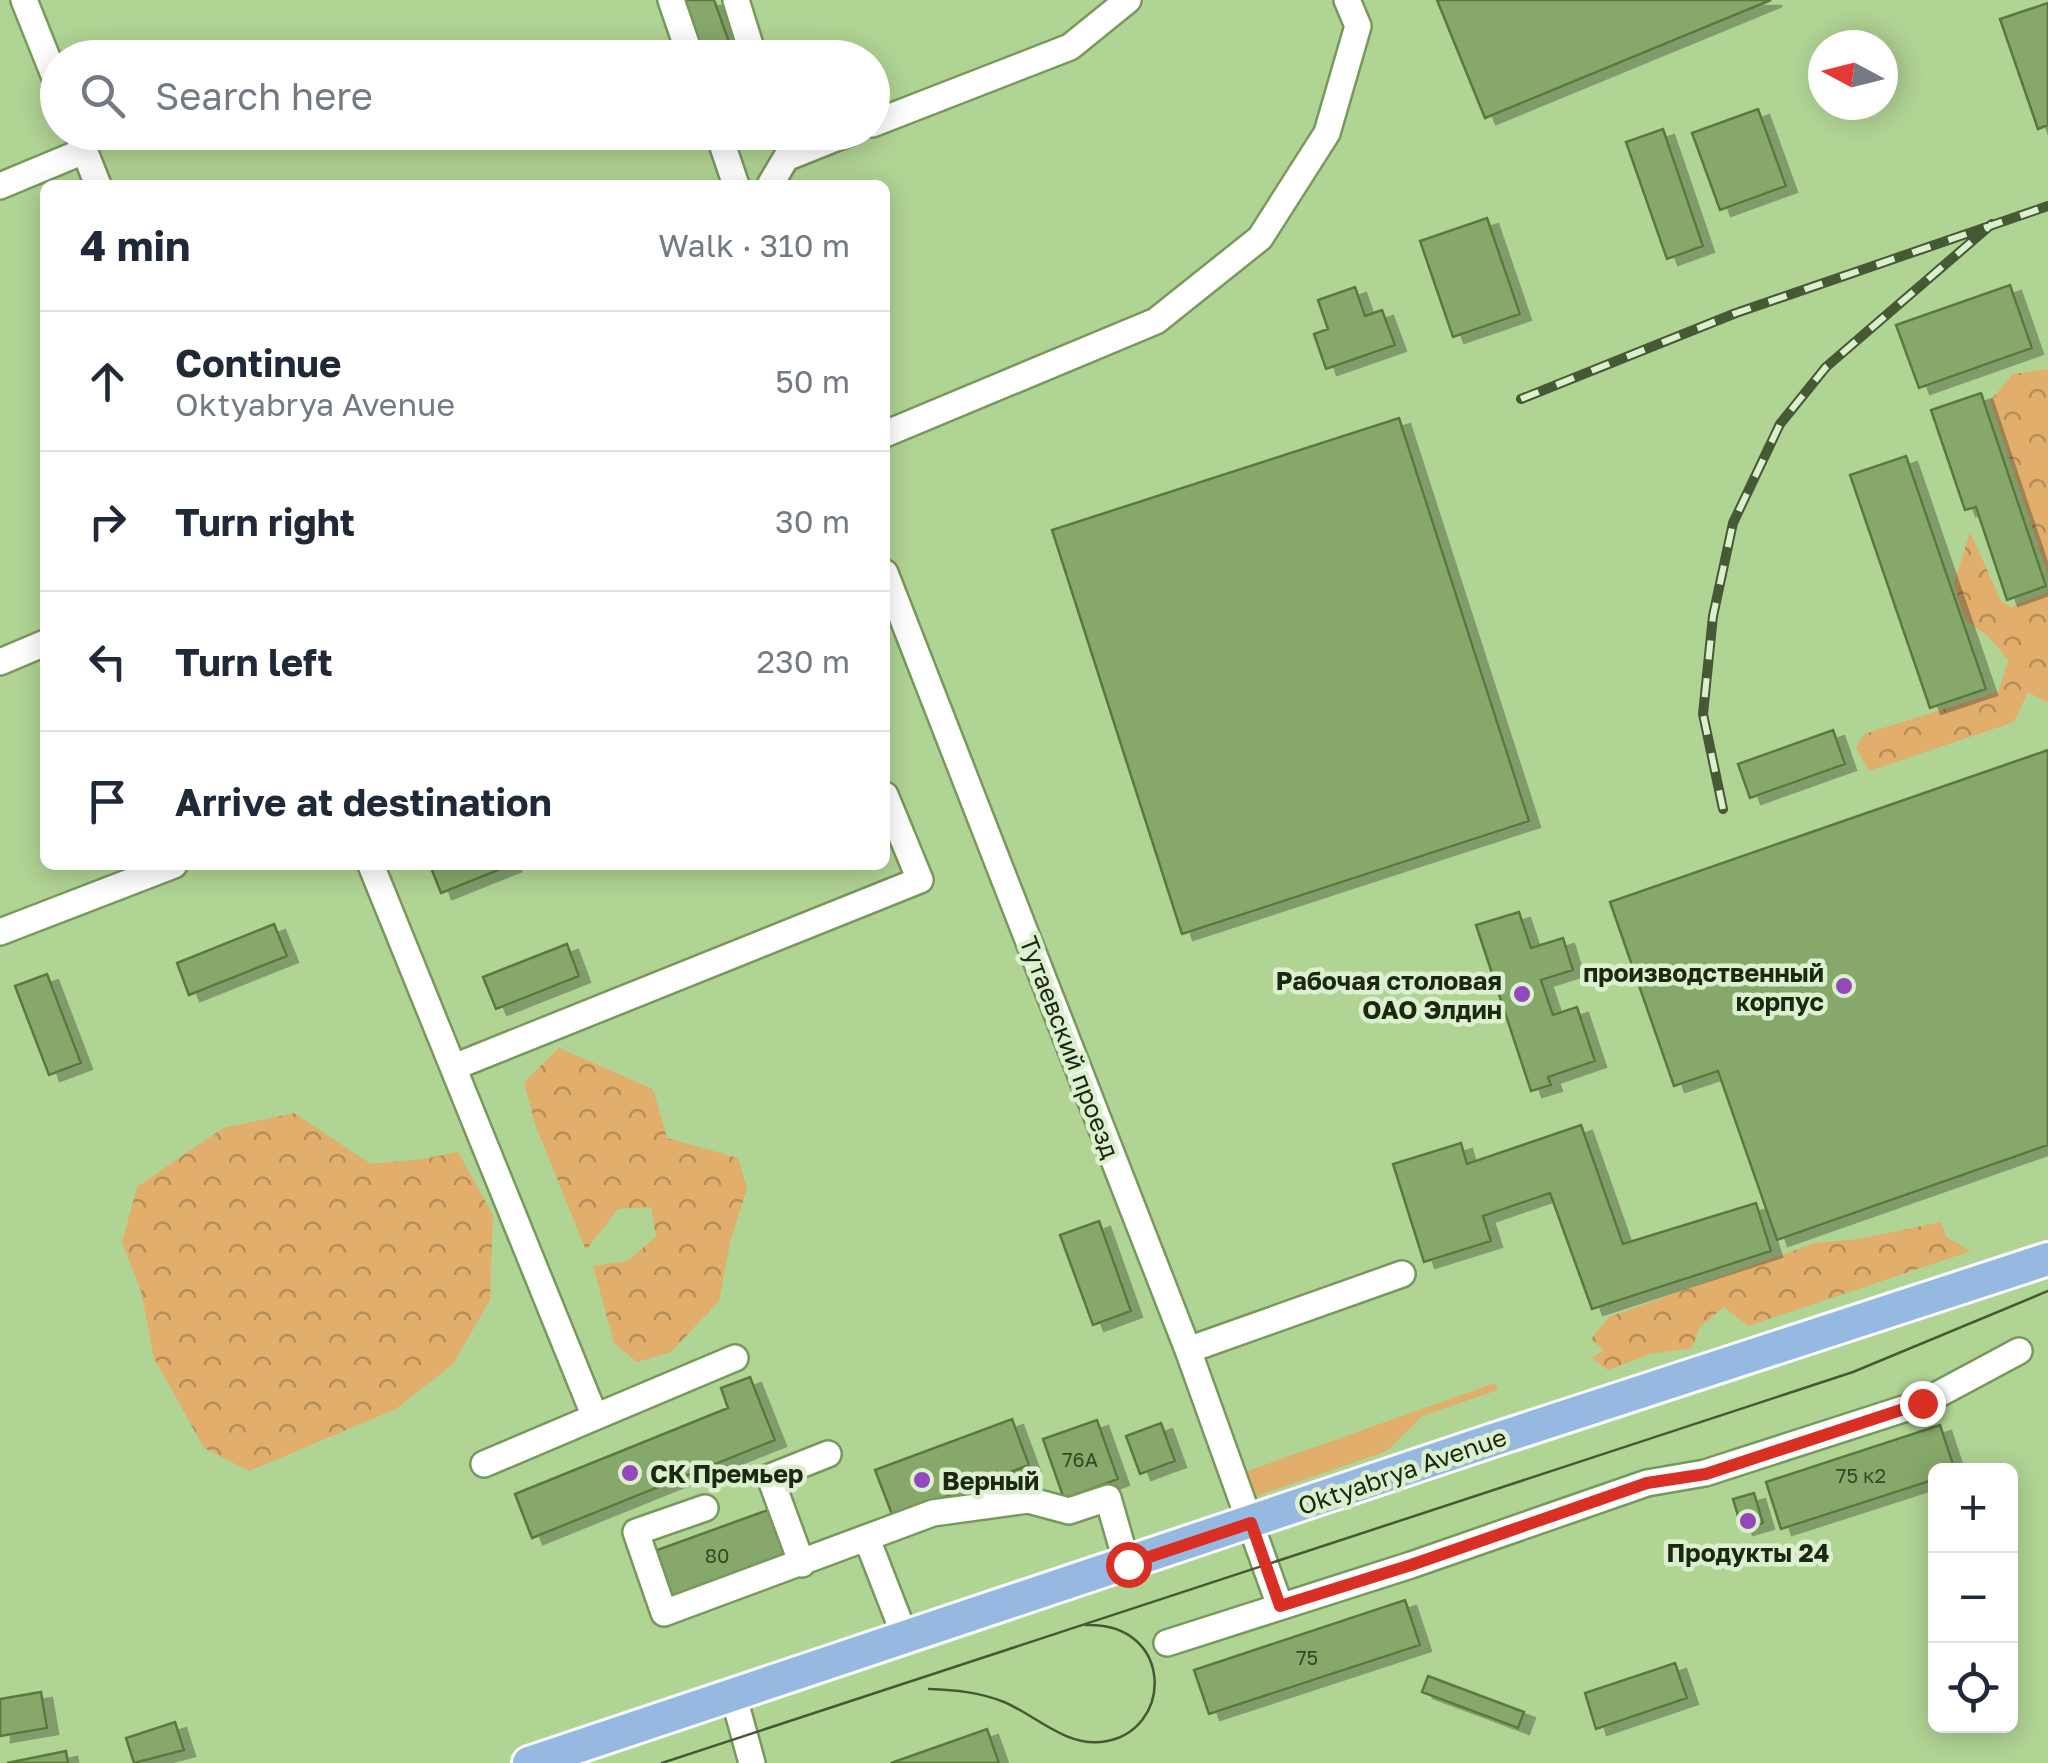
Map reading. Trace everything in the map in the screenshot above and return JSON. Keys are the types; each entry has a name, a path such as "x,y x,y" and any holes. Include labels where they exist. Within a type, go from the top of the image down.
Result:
{"main road":[{"name":"Oktyabrya Avenue","path":"529,1763 2048,1259"}],"street":[{"path":"24,0 40,40"},
{"path":"670,0 684,40"},
{"path":"736,0 748,40"},
{"path":"890,117 1070,47 1128,0"},
{"path":"890,432 1156,320 1260,238 1328,133 1358,26 1348,0"},
{"path":"0,186 65,150"},
{"path":"83,150 96,180"},
{"path":"724,150 734,180"},
{"path":"784,150 786,158"},
{"path":"773,180 786,158 806,150"},
{"name":"Тутаевский проезд","path":"890,585 1188,1350 1280,1606"},
{"path":"0,662 40,646"},
{"path":"454,1068 920,880 890,807"},
{"path":"0,932 161,870"},
{"path":"373,870 595,1417"},
{"path":"1188,1350 1402,1274"},
{"path":"1167,1643 1411,1565 1647,1483 1706,1474 1922,1403 2019,1350"},
{"path":"484,1464 735,1358"},
{"path":"802,1564 770,1477 828,1454"},
{"path":"705,1508 636,1532 664,1613 933,1514 1028,1500 1068,1512 1108,1498 1128,1564"},
{"path":"867,1538 906,1639"},
{"path":"733,1694 752,1763"}],"green space":[{"path":"2048,369 2048,574 1990,401 2013,374"},
{"path":"1970,532 2001,601 2011,607 2048,592 2048,703 2028,692 2014,722 1869,771 1856,747 1864,734 1998,692 2008,660 1988,636 1965,620 1954,584"},
{"path":"559,1048 653,1089 667,1138 738,1158 747,1188 730,1243 719,1301 671,1352 637,1362 614,1343 593,1266 627,1261 656,1237 651,1207 618,1209 586,1250 536,1127 524,1082"},
{"path":"294,1113 371,1164 458,1152 493,1215 490,1300 453,1364 396,1409 249,1471 204,1448 154,1358 141,1291 122,1242 137,1187 223,1128"},
{"path":"1941,1222 1946,1237 1971,1251 1748,1326 1724,1307 1700,1327 1692,1348 1650,1354 1608,1370 1591,1358 1604,1350 1591,1339 1609,1317 1815,1243 1858,1239"},
{"path":"1495,1383 1498,1390 1422,1416 1387,1451 1253,1497 1245,1472"}],"building":[{"path":"679,0 714,0 728,40 693,40"},
{"path":"1437,0 1771,0 1485,118"},
{"path":"2048,3 2048,125 2038,129 2000,19"},
{"path":"1758,109 1786,186 1720,210 1692,133"},
{"path":"1663,129 1703,246 1667,259 1626,142"},
{"path":"1487,218 1520,314 1453,337 1420,241"},
{"path":"2010,285 2032,348 1919,388 1896,325"},
{"path":"1355,287 1365,316 1382,310 1395,345 1326,369 1314,334 1328,329 1318,300"},
{"path":"1981,393 2046,586 2007,600 1976,507 1965,510 1931,410"},
{"path":"1399,418 1529,821 1182,934 1052,530"},
{"path":"1906,456 1986,689 1930,708 1850,475"},
{"path":"1833,730 1845,764 1750,798 1738,764"},
{"name":"производственный корпус","path":"2048,750 2048,1145 1777,1240 1718,1071 1674,1086 1610,902"},
{"path":"432,870 498,870 441,893"},
{"name":"Рабочая столовая ОАО Элдин","path":"1519,912 1531,948 1563,938 1573,970 1541,980 1553,1015 1577,1007 1595,1061 1548,1077 1551,1085 1531,1091 1476,925"},
{"path":"274,924 287,956 189,995 177,963"},
{"path":"567,944 579,976 496,1009 483,977"},
{"path":"47,974 81,1063 49,1075 15,986"},
{"path":"1581,1125 1623,1244 1756,1203 1771,1251 1592,1309 1550,1193 1483,1216 1491,1241 1424,1262 1393,1164 1461,1143 1467,1164"},
{"path":"1099,1221 1131,1311 1093,1325 1060,1235"},
{"name":"СК Премьер","path":"750,1377 775,1440 532,1538 515,1494 728,1408 721,1388"},
{"path":"1012,1419 1029,1465 893,1517 875,1470"},
{"path":"1097,1420 1118,1479 1064,1499 1043,1439"},
{"path":"1161,1423 1175,1461 1140,1474 1126,1436"},
{"path":"1940,1425 1953,1463 1928,1463 1928,1482 1781,1529 1766,1482"},
{"path":"1754,1493 1763,1523 1742,1529 1733,1499"},
{"path":"768,1510 785,1557 666,1600 649,1553"},
{"path":"1405,1600 1420,1645 1209,1714 1194,1670"},
{"path":"1675,1663 1687,1698 1596,1729 1585,1693"},
{"path":"1428,1676 1524,1712 1518,1728 1422,1692"},
{"path":"41,1692 47,1728 0,1736 0,1699"},
{"path":"175,1722 184,1750 134,1763 126,1738"},
{"path":"987,1729 999,1763 891,1763"},
{"path":"66,1751 68,1763 7,1763"}],"tram line":[{"path":"662,1763 1853,1372 2048,1291"},
{"path":"929,1689 995,1699 1075,1739 1101,1742 1125,1735 1142,1720 1152,1700 1154,1679 1149,1658 1136,1640 1115,1629 1085,1625"}],"railway":[{"path":"1521,399 1736,313 2048,206"},
{"path":"1723,809 1703,714 1713,616 1733,523 1780,424 1826,367 1992,224"}],"place":[{"name":"производственный корпус","path":"1844,986"},
{"name":"Рабочая столовая ОАО Элдин","path":"1522,994"},
{"name":"СК Премьер","path":"630,1473"},
{"name":"Верный","path":"922,1480"},
{"name":"Продукты 24","path":"1748,1521"}],"route":[{"path":"1128,1564 1251,1523 1280,1606 1647,1483 1706,1474 1922,1403"}]}
